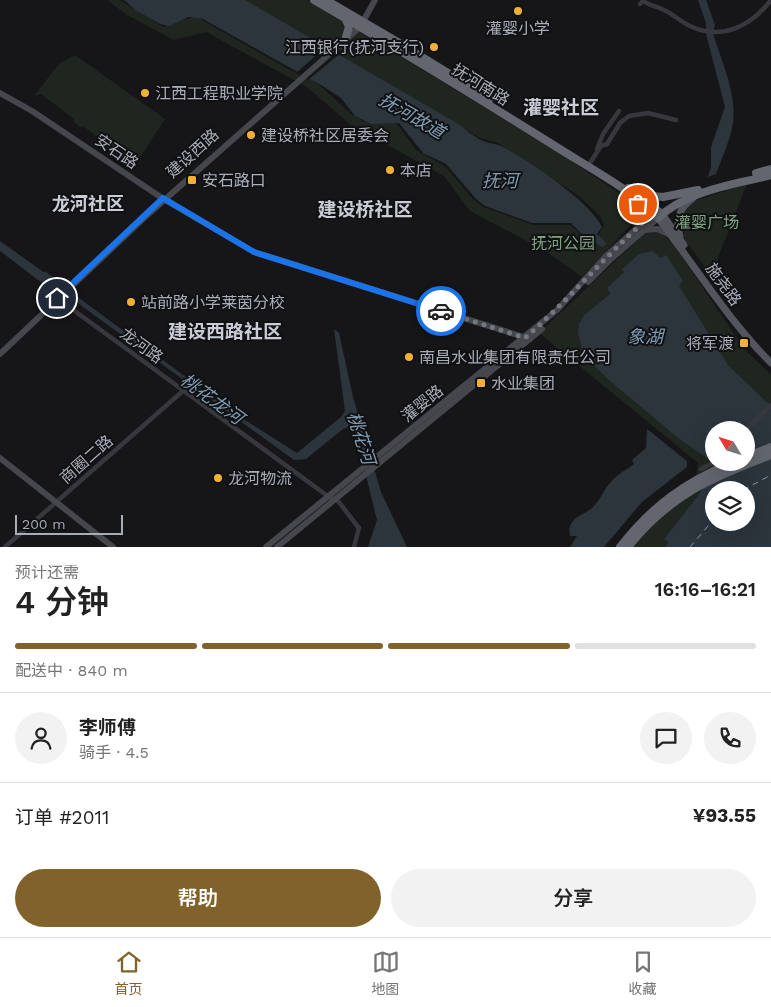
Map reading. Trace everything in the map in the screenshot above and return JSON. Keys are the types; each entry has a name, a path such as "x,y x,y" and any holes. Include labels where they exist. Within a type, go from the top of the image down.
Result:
{"highway":[{"name":"抚河南路","path":"314,0 345,18 360,23 448,72 588,163 636,196 658,214"},
{"name":"抚河南路","path":"326,0 636,196"},
{"path":"345,18 349,27 347,38"},
{"path":"636,196 652,197 697,193 771,169"},
{"path":"658,214 679,197 771,175"},
{"path":"755,453 771,447"},
{"path":"628,547 647,524 668,505 700,484 771,455"},
{"path":"620,547 642,521 664,500 700,477 713,471"}],"main road":[{"name":"建设西路","path":"0,352 164,199 289,87 347,38 360,23 375,0"},
{"name":"安石路","path":"0,92 32,111 164,199 254,252 528,338"},
{"path":"680,242 678,218 684,206 697,193"},
{"path":"636,196 640,211 640,229 658,229 680,242"},
{"name":"灌婴路","path":"266,547 368,472 377,460 560,313 640,229 658,214"},
{"name":"施尧路","path":"658,214 728,307 771,358"},
{"name":"施尧路","path":"680,242 726,310 756,348 771,363"},
{"path":"0,458 113,547"},
{"name":"灌婴路","path":"277,547 368,464 377,460"}],"street":[{"path":"640,4 643,1 653,8 662,8 691,26 716,31 729,31 752,21 771,0"},
{"path":"588,163 619,111"},
{"path":"588,163 601,146 607,144 620,123 629,116 648,113 676,120"},
{"name":"龙河路","path":"58,299 331,498 338,501 359,528 354,547"},
{"name":"商圈二路","path":"5,547 184,390"},
{"path":"755,421 771,405"},
{"path":"701,469 705,467"}],"green space":[{"name":"抚河公园","path":"107,0 120,0 163,27 175,21 197,17 288,69 315,81 350,113 364,122 395,121 416,150 445,166 472,198 483,207 534,225 571,225 590,244 599,234 604,225 600,216 579,196 498,143 480,138 242,0 307,0 547,145 633,202 637,218 582,277 544,250 470,211 444,176 351,125 307,87 206,32 174,40 127,15"},
{"path":"75,55 165,119 133,168 113,155 116,151 83,126 80,127 73,121 74,119 41,94 34,96 59,64"},
{"name":"灌婴广场","path":"747,184 711,275 684,239 683,215 691,202"},
{"path":"659,232 672,242 745,350 771,375 771,406 728,365 660,258 628,264 622,269 624,272 607,288 610,294 584,315 584,356 616,386 705,456 705,471 717,471 709,481 705,481 705,486 664,539 668,542 665,547 622,547 695,483 698,463 539,333 645,233"}],"water":[{"name":"抚河","path":"124,0 245,0 460,125 479,139 501,146 526,160 586,206 602,227 597,234 607,244 602,247 592,240 589,242 571,223 532,223 485,206 476,199 446,164 423,153 399,123 371,124 355,116 341,98 321,85 203,19 188,17 169,26 160,24 137,11"},
{"path":"698,0 706,0 715,25 713,33 728,77 734,112 730,136 716,174 708,177 711,167 711,147 725,107 706,34 706,23"},
{"path":"0,241 49,276 54,284 50,289 0,251"},
{"name":"象湖","path":"653,251 660,258 666,255 683,281 679,286 728,365 771,406 771,547 665,547 668,542 664,539 705,486 705,531 755,531 755,481 709,481 717,471 755,471 755,421 705,421 705,457 678,438 610,381 584,356 578,333 579,324 584,315 610,294 607,288 624,272 622,269 639,254"},
{"name":"桃花河","path":"71,292 237,415 297,453 341,417 345,411 334,329 339,333 353,397 381,492 407,547 368,547 377,520 355,431 349,427 343,429 306,459 294,460 79,304"},
{"path":"647,429 687,461 687,467 642,502 604,547 570,547 577,536 570,536 572,523 592,508 612,480 634,464 632,460 646,448"}],"pier":[{"path":"329,44 342,52 308,80 296,73"}],"waterway":[{"name":"桃花龙河","path":"45,275 65,290"}],"ferry route":[{"path":"755,484 771,475"},
{"path":"690,547 705,530"}],"way so far":[{"path":"441,311 525,338 557,310 606,256 654,213 634,198 638,204"}],"place":[{"name":"灌婴小学","path":"518,11"},
{"name":"江西银行(抚河支行)","path":"434,47"},
{"name":"江西工程职业学院","path":"145,93"},
{"name":"建设桥社区居委会","path":"251,135"},
{"name":"本店","path":"390,170"},
{"name":"安石路口","path":"192,180"},
{"name":"站前路小学莱茵分校","path":"131,302"},
{"name":"将军渡","path":"744,343"},
{"name":"南昌水业集团有限责任公司","path":"409,357"},
{"name":"水业集团","path":"481,383"},
{"name":"龙河物流","path":"218,478"}],"district":[{"name":"灌婴社区","path":"561,107"},
{"name":"龙河社区","path":"88,204"},
{"name":"建设桥社区","path":"365,209"},
{"name":"建设西路社区","path":"225,331"}],"route":[{"path":"57,298 163,198 254,252 356,286 441,311"}],"water label":[{"name":"抚河故道","path":"412,116"}]}
